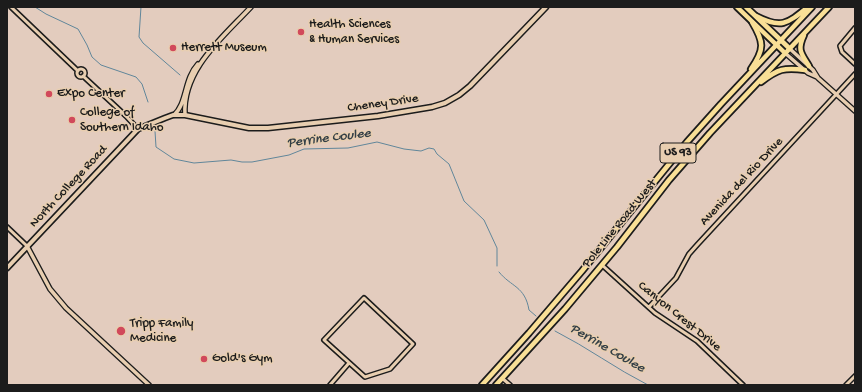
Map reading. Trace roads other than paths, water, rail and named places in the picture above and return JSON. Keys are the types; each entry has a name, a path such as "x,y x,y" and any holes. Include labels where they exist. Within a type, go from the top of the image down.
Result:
{"main road":[{"name":"Cheney Drive","path":"185,115 250,128 268,128 378,116 432,107 445,103 459,95 470,86 546,7"},
{"path":"737,7 785,53"},
{"path":"746,7 789,48"},
{"path":"756,16 772,23 783,24 808,7"},
{"name":"Pole Line Road West","path":"482,385 530,333 687,142 812,7"},
{"name":"Pole Line Road West","path":"496,385 565,309 669,180 710,133 828,7"},
{"path":"739,85 755,63 762,50 760,34 752,22"},
{"path":"807,30 800,47 801,54 809,66"},
{"path":"750,90 781,69 805,70"},
{"name":"North College Road","path":"7,268 138,129 156,120 173,115 185,115"}],"street":[{"path":"11,7 78,71 77,75 81,77 83,76 138,129"},
{"path":"173,115 181,106 184,93 195,67 251,7"},
{"path":"855,28 840,46 842,52 855,64"},
{"path":"789,48 809,66 818,78 855,111"},
{"path":"785,53 808,73 818,78"},
{"path":"185,115 184,108 188,88 198,67 207,54"},
{"path":"78,71 80,69 83,70 83,76"},
{"name":"Avenida del Rio Drive","path":"649,307 676,278 689,254 855,74"},
{"path":"7,227 27,246 50,289 66,308 148,385"},
{"name":"Canyon Crest Drive","path":"602,264 649,307 696,340 743,385"},
{"path":"364,298 413,344 390,369 365,377 349,363 324,340 364,298"},
{"path":"330,385 349,363"},
{"path":"846,385 855,376"},
{"path":"502,378 510,385"}],"waterway":[{"name":"Perrine Coulee","path":"35,7 46,14 78,29 92,57 101,65 136,77 142,84 148,102"},
{"name":"Perrine Coulee","path":"141,7 139,37 143,43 180,75"},
{"name":"Perrine Coulee","path":"155,131 156,147 174,159 194,163 231,160 252,162 289,155 304,149 348,148 377,142 404,149 421,151 429,148 434,149 437,154 449,164 464,201 484,220 497,248 497,266"},
{"name":"Perrine Coulee","path":"499,272 521,291 527,302 529,310 536,316"},
{"name":"Perrine Coulee","path":"555,331 648,385"}],"place":[{"name":"Health Sciences & Human Services","path":"301,32"},
{"name":"Herrett Museum","path":"173,48"},
{"name":"Expo Center","path":"49,94"},
{"name":"College of Southern Idaho","path":"72,120"},
{"name":"Tripp Family Medicine","path":"121,331"},
{"name":"Gold's Gym","path":"204,359"}]}
